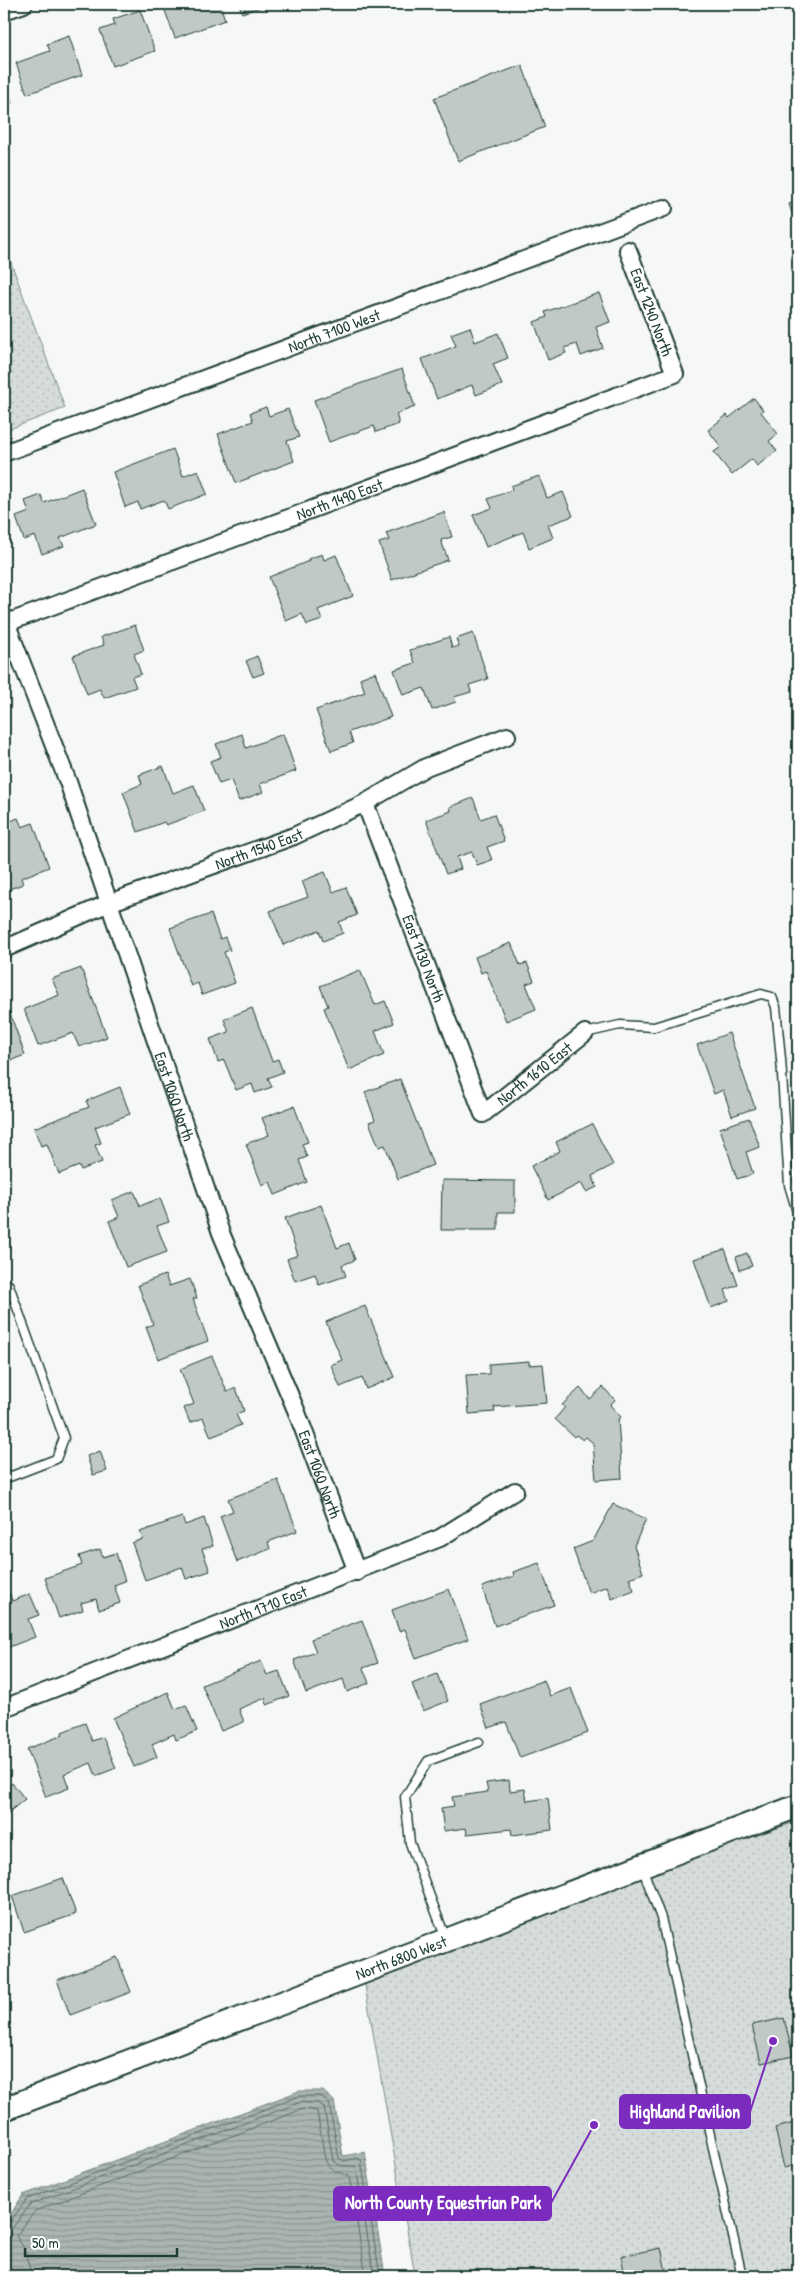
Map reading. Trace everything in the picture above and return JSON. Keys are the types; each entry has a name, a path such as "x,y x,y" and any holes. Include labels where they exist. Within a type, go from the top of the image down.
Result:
{"street":[{"path":"4,11 24,4"},
{"name":"North 7100 West","path":"4,453 664,208"},
{"name":"East 1240 North","path":"628,250 675,374"},
{"name":"North 1490 East","path":"4,622 675,374"},
{"name":"East 1060 North","path":"4,622 68,782 221,1232 296,1410 356,1572"},
{"name":"North 1540 East","path":"4,950 108,903 294,836 365,803 426,767 507,736"},
{"name":"East 1130 North","path":"365,803 483,1114"},
{"name":"North 1610 East","path":"483,1114 585,1033"},
{"name":"North 1710 East","path":"4,1708 440,1538 515,1491"},
{"name":"North 6800 West","path":"4,2109 798,1806"}],"lane":[{"path":"585,1033 620,1025 654,1027 761,994 772,997 776,1007 781,1059 789,1186 798,1215"},
{"path":"4,1281 9,1285 64,1438 56,1459 4,1479"},
{"path":"446,1941 410,1843 405,1797 428,1761 479,1742"},
{"path":"642,1865 661,1918 742,2276"}],"shaded area":[{"path":"4,244 65,408 4,431"},
{"path":"798,1821 798,2276 415,2276 363,1974"}],"water":[{"path":"299,2091 323,2091 334,2101 343,2156 365,2152 385,2276 13,2276 6,2252 4,2234 6,2225 23,2195"}],"building":[{"path":"174,4 220,4 225,20 175,38 164,8"},
{"path":"239,4 270,4 242,13"},
{"path":"140,10 155,51 113,66 100,30 115,25 113,19"},
{"path":"69,36 82,75 27,94 16,63 50,51 47,44"},
{"path":"522,65 545,127 458,161 434,98"},
{"path":"4,82 12,103 4,106"},
{"path":"798,201 798,231 789,204"},
{"path":"599,293 610,322 596,327 603,348 581,356 577,344 564,348 566,353 548,360 534,322 547,317 545,312"},
{"path":"470,327 475,342 498,333 508,358 493,364 502,385 476,395 472,385 437,399 422,359 456,346 451,334"},
{"path":"402,369 415,407 396,414 399,424 376,432 374,426 329,442 314,400"},
{"path":"754,398 763,410 761,412 778,434 769,441 777,451 757,466 752,459 732,475 714,452 721,447 708,430 727,415 729,418"},
{"path":"266,407 269,416 288,409 299,437 287,441 294,461 236,483 218,434 253,421 250,413"},
{"path":"173,449 183,476 198,470 207,494 168,509 164,500 140,509 138,502 125,507 113,472"},
{"path":"539,476 547,498 563,492 573,516 548,525 553,538 529,548 523,532 486,547 473,515 492,508 488,499 512,490 511,486"},
{"path":"82,488 96,524 60,538 64,546 42,554 35,536 24,540 16,517 29,512 25,501 41,495 44,503"},
{"path":"444,512 452,537 441,540 448,560 392,580 379,543 389,540 386,533"},
{"path":"322,554 324,560 336,555 353,596 318,610 322,620 307,625 302,614 286,621 269,577"},
{"path":"135,625 144,650 134,654 141,674 132,677 136,687 104,698 100,689 87,694 73,656 104,645 101,637"},
{"path":"473,633 488,679 469,685 471,692 454,697 456,702 432,710 424,688 403,695 394,670 415,663 410,650 449,637 452,648 459,646 456,639"},
{"path":"257,656 264,673 253,677 246,661"},
{"path":"375,672 391,717 349,732 353,743 331,751 316,710 365,692 360,678"},
{"path":"242,734 246,748 283,734 296,771 260,784 263,792 239,801 231,780 219,784 210,761 221,757 216,744"},
{"path":"163,766 173,793 194,785 204,811 166,825 164,822 138,832 123,792 142,784 139,775"},
{"path":"473,798 481,819 494,814 504,841 487,847 492,860 477,865 472,852 457,857 461,869 446,874 426,820 451,811 450,807"},
{"path":"18,818 22,827 33,823 49,867 21,878 23,884 4,891 4,824"},
{"path":"325,872 333,892 346,887 357,915 339,922 343,933 323,941 319,930 283,945 270,911 308,897 302,881"},
{"path":"211,914 220,939 225,937 230,950 224,952 235,983 202,995 198,983 191,986 170,928"},
{"path":"511,943 520,965 527,963 534,981 526,984 536,1009 506,1021 486,971 481,973 475,957"},
{"path":"81,968 107,1037 79,1047 73,1033 38,1046 24,1009 59,995 52,979"},
{"path":"360,970 375,1005 385,1001 394,1023 375,1031 384,1055 349,1070 324,1008 328,1006 320,986"},
{"path":"8,1008 25,1055 4,1063 4,1010"},
{"path":"252,1008 272,1061 278,1059 283,1072 268,1078 272,1087 255,1093 252,1084 236,1090 224,1060 218,1062 210,1039 229,1032 224,1019"},
{"path":"729,1033 755,1108 732,1116 723,1090 714,1094 697,1045"},
{"path":"400,1079 433,1165 398,1179 385,1145 379,1147 369,1122 375,1120 365,1092"},
{"path":"120,1087 130,1114 95,1127 101,1143 95,1145 102,1162 81,1170 79,1166 59,1174 47,1144 41,1146 34,1128 89,1107 86,1101"},
{"path":"294,1106 308,1142 302,1144 307,1157 299,1160 307,1182 275,1195 270,1182 262,1185 246,1144 269,1135 262,1118"},
{"path":"749,1118 760,1147 746,1152 753,1174 737,1179 720,1128"},
{"path":"592,1124 613,1165 592,1176 597,1187 586,1192 581,1183 548,1200 531,1166 560,1151 556,1142"},
{"path":"442,1180 515,1181 515,1212 498,1212 498,1230 441,1230"},
{"path":"134,1191 140,1206 160,1198 169,1222 157,1226 167,1252 126,1267 109,1221 119,1217 112,1200"},
{"path":"321,1205 337,1248 349,1243 355,1260 342,1265 346,1276 319,1285 315,1274 295,1281 287,1259 298,1255 285,1218"},
{"path":"725,1249 738,1285 725,1290 729,1301 711,1308 694,1259"},
{"path":"747,1253 752,1266 740,1270 736,1257"},
{"path":"165,1275 169,1286 190,1279 197,1298 193,1299 208,1341 158,1359 146,1327 153,1324 138,1285"},
{"path":"365,1306 395,1377 366,1389 362,1378 340,1387 331,1365 342,1360 326,1322"},
{"path":"212,1356 227,1392 236,1388 244,1411 236,1414 241,1425 211,1437 203,1418 190,1423 184,1408 194,1404 180,1369"},
{"path":"529,1361 529,1365 543,1364 547,1403 494,1407 495,1412 469,1414 466,1375 489,1374 489,1364"},
{"path":"603,1387 615,1400 610,1405 621,1417 618,1419 622,1478 596,1480 593,1443 586,1437 583,1440 576,1435 574,1437 555,1419 565,1407 562,1405 580,1388 590,1399"},
{"path":"100,1451 107,1471 93,1475 87,1456"},
{"path":"278,1480 297,1531 268,1542 270,1549 237,1562 220,1516 233,1511 228,1499"},
{"path":"613,1504 646,1519 634,1546 643,1573 629,1578 634,1590 612,1599 607,1586 589,1593 573,1549 593,1541"},
{"path":"182,1517 185,1525 204,1518 213,1546 202,1549 210,1571 186,1579 182,1567 145,1580 132,1543 143,1539 140,1532"},
{"path":"100,1549 103,1557 116,1553 125,1581 114,1585 120,1603 99,1610 96,1599 81,1603 83,1610 59,1618 45,1578 82,1565 79,1556"},
{"path":"539,1563 554,1605 495,1626 482,1587 514,1576 513,1572"},
{"path":"449,1589 468,1639 416,1658 405,1629 399,1631 392,1610"},
{"path":"10,1594 12,1601 30,1594 39,1615 28,1619 35,1637 4,1649 4,1596"},
{"path":"362,1620 378,1663 363,1668 369,1683 347,1692 343,1679 306,1693 294,1660 316,1652 311,1639"},
{"path":"261,1661 267,1675 279,1671 289,1696 267,1705 265,1698 239,1709 244,1722 221,1731 202,1685"},
{"path":"437,1674 448,1701 423,1711 412,1684"},
{"path":"544,1680 550,1696 571,1688 588,1733 520,1758 506,1722 489,1728 480,1704"},
{"path":"168,1692 175,1709 186,1705 197,1731 176,1740 174,1734 152,1744 157,1757 134,1767 113,1718"},
{"path":"85,1723 92,1741 103,1737 116,1768 96,1776 91,1763 64,1774 69,1788 46,1797 27,1749 63,1735 62,1732"},
{"path":"509,1780 510,1791 525,1789 527,1801 548,1798 552,1830 512,1835 511,1829 467,1834 466,1828 444,1831 441,1808 454,1806 452,1797 488,1792 486,1783"},
{"path":"12,1783 25,1799 4,1816 4,1790"},
{"path":"63,1878 76,1914 24,1932 12,1896"},
{"path":"117,1957 131,1992 70,2015 57,1980"},
{"path":"784,2018 793,2056 761,2063 752,2025"},
{"path":"798,2122 798,2164 784,2168 775,2128"},
{"path":"661,2248 667,2276 625,2276 621,2256"}],"place":[{"name":"Highland Pavilion","path":"773,2041"},
{"name":"North County Equestrian Park","path":"594,2125"}]}
